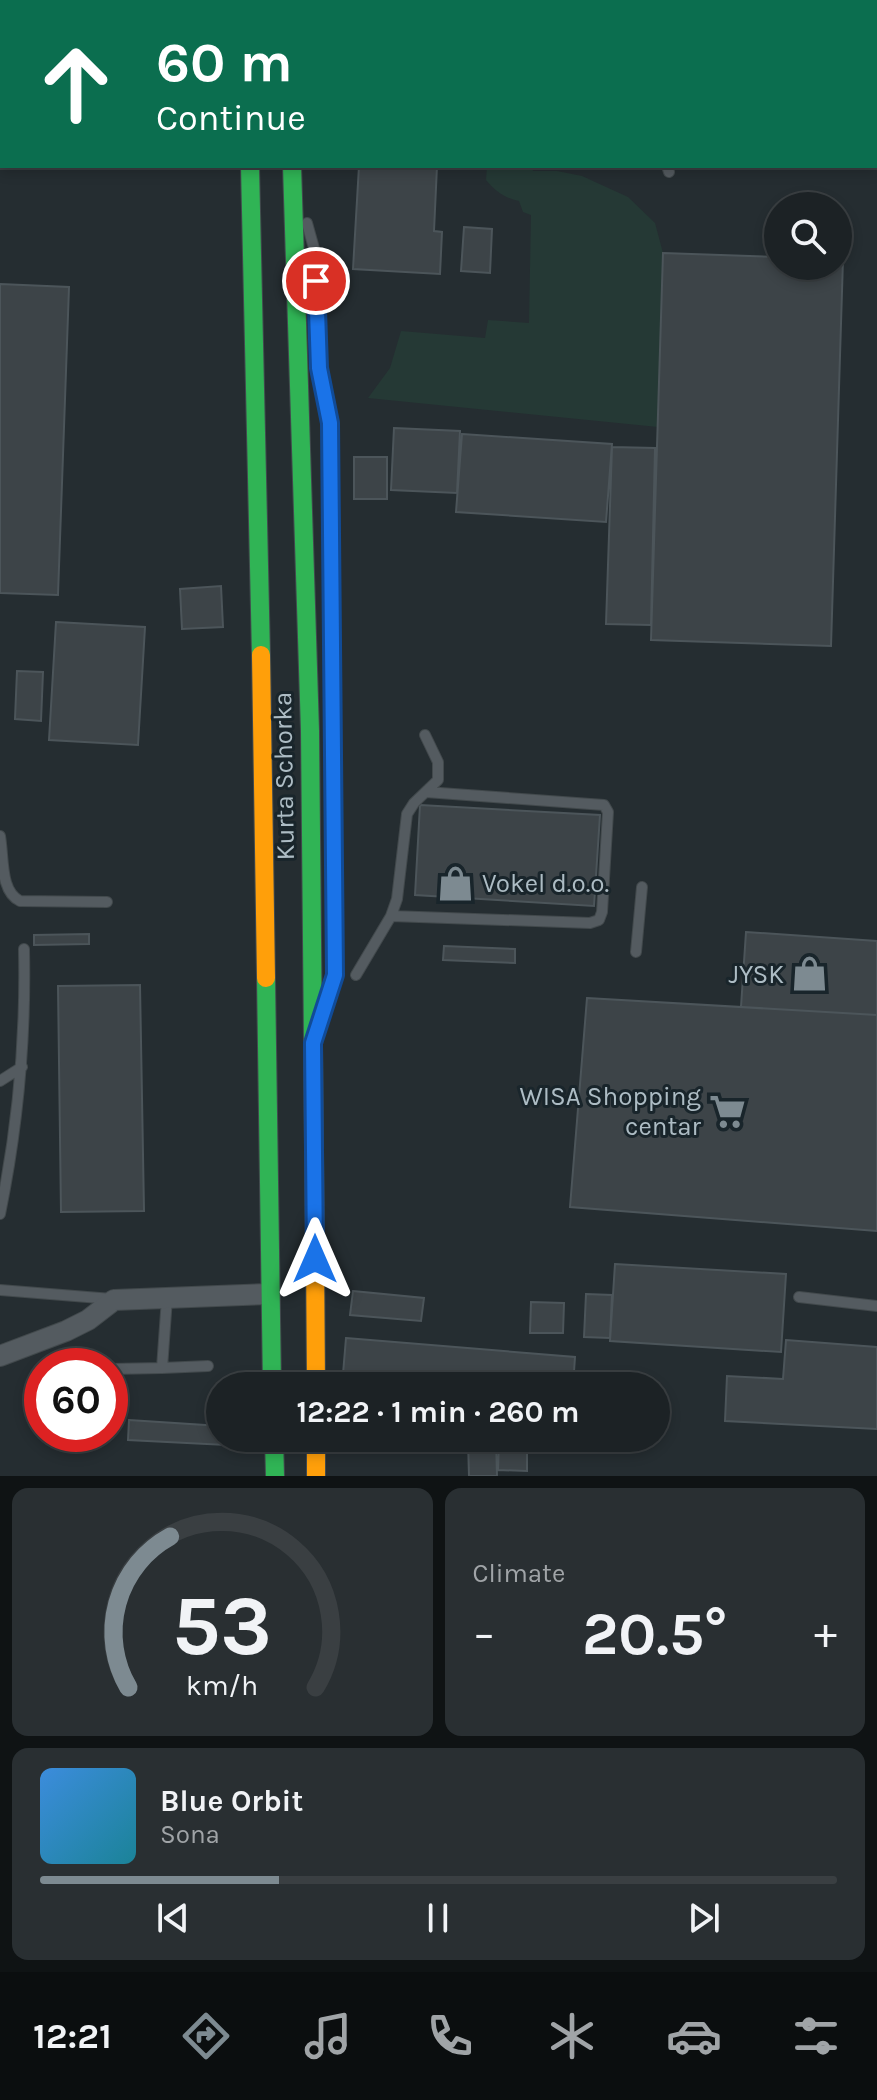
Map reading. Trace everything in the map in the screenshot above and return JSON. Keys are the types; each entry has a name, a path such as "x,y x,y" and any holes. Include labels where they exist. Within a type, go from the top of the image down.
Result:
{"main road":[{"name":"Kurta Schorka","path":"250,168 272,1372"},
{"name":"Kurta Schorka","path":"292,168 310,731 316,1372"},
{"path":"316,1452 316,1476"}],"street":[{"path":"0,1356 88,1320 114,1300 269,1294"}],"lane":[{"path":"293,168 315,252 319,368 330,423 335,975 313,1043"},
{"path":"356,975 391,916 400,886 407,814 438,780 438,762 425,735"},
{"path":"391,916 590,923 599,920 602,912 608,812 604,805 426,792"},
{"path":"0,836 3,886 12,898 20,901 107,902"},
{"path":"636,952 642,887"},
{"path":"0,1214 11,1160 22,1067 24,949"},
{"path":"0,1081 22,1067"},
{"path":"0,1290 114,1300"},
{"path":"799,1297 877,1306"},
{"path":"162,1368 167,1298"},
{"path":"128,1369 208,1366"}],"green space":[{"path":"487,168 532,168 533,171 557,171 582,176 628,197 655,223 663,253 658,427 368,398 390,368 401,331 485,338 488,320 529,323 531,215 523,212 519,201 497,191 486,180"}],"building":[{"path":"359,168 437,168 434,231 442,232 440,274 353,269"},
{"path":"464,227 492,229 490,273 461,271"},
{"path":"663,253 764,257 764,280 842,280 831,646 651,640"},
{"path":"0,284 69,287 58,595 0,593"},
{"path":"394,428 460,431 457,493 391,490"},
{"path":"462,434 612,444 606,522 456,512"},
{"path":"612,447 655,448 651,625 606,624"},
{"path":"354,457 387,457 387,499 354,499"},
{"path":"221,586 223,627 182,629 180,589"},
{"path":"56,622 145,627 138,745 49,740"},
{"path":"17,671 43,672 41,721 15,719"},
{"path":"420,805 600,815 594,906 415,895"},
{"name":"JYSK","path":"746,932 877,941 877,1015 741,1007"},
{"path":"89,934 89,944 34,945 34,935"},
{"path":"444,946 515,949 515,963 443,960"},
{"path":"140,985 144,1211 61,1212 58,986"},
{"name":"WISA Shopping centar","path":"587,998 877,1015 877,1231 570,1207"},
{"path":"615,1264 786,1274 781,1352 610,1341"},
{"path":"353,1291 424,1298 421,1321 350,1315"},
{"path":"586,1294 612,1295 610,1338 584,1337"},
{"path":"531,1302 564,1303 563,1333 530,1333"},
{"path":"346,1338 575,1357 574,1372 343,1372"},
{"path":"786,1340 877,1347 877,1429 725,1421 727,1376 783,1379"},
{"path":"129,1420 206,1425 206,1444 128,1440"},
{"path":"468,1452 496,1452 497,1476 469,1476"},
{"path":"499,1452 527,1452 527,1471 498,1470"}],"traffic: fast":[{"path":"250,168 261,655"},
{"path":"292,168 310,731 315,1252"},
{"path":"266,978 272,1372"},
{"path":"274,1452 275,1476"}],"traffic: slow":[{"path":"261,655 266,978"},
{"path":"315,1252 316,1372"},
{"path":"316,1452 316,1476"}],"place":[{"name":"Vokel d.o.o.","path":"456,883"},
{"name":"JYSK","path":"810,974"},
{"name":"WISA Shopping centar","path":"727,1111"}],"route":[{"path":"315,1259 313,1043 335,975 330,423 319,368 316,281"}]}
